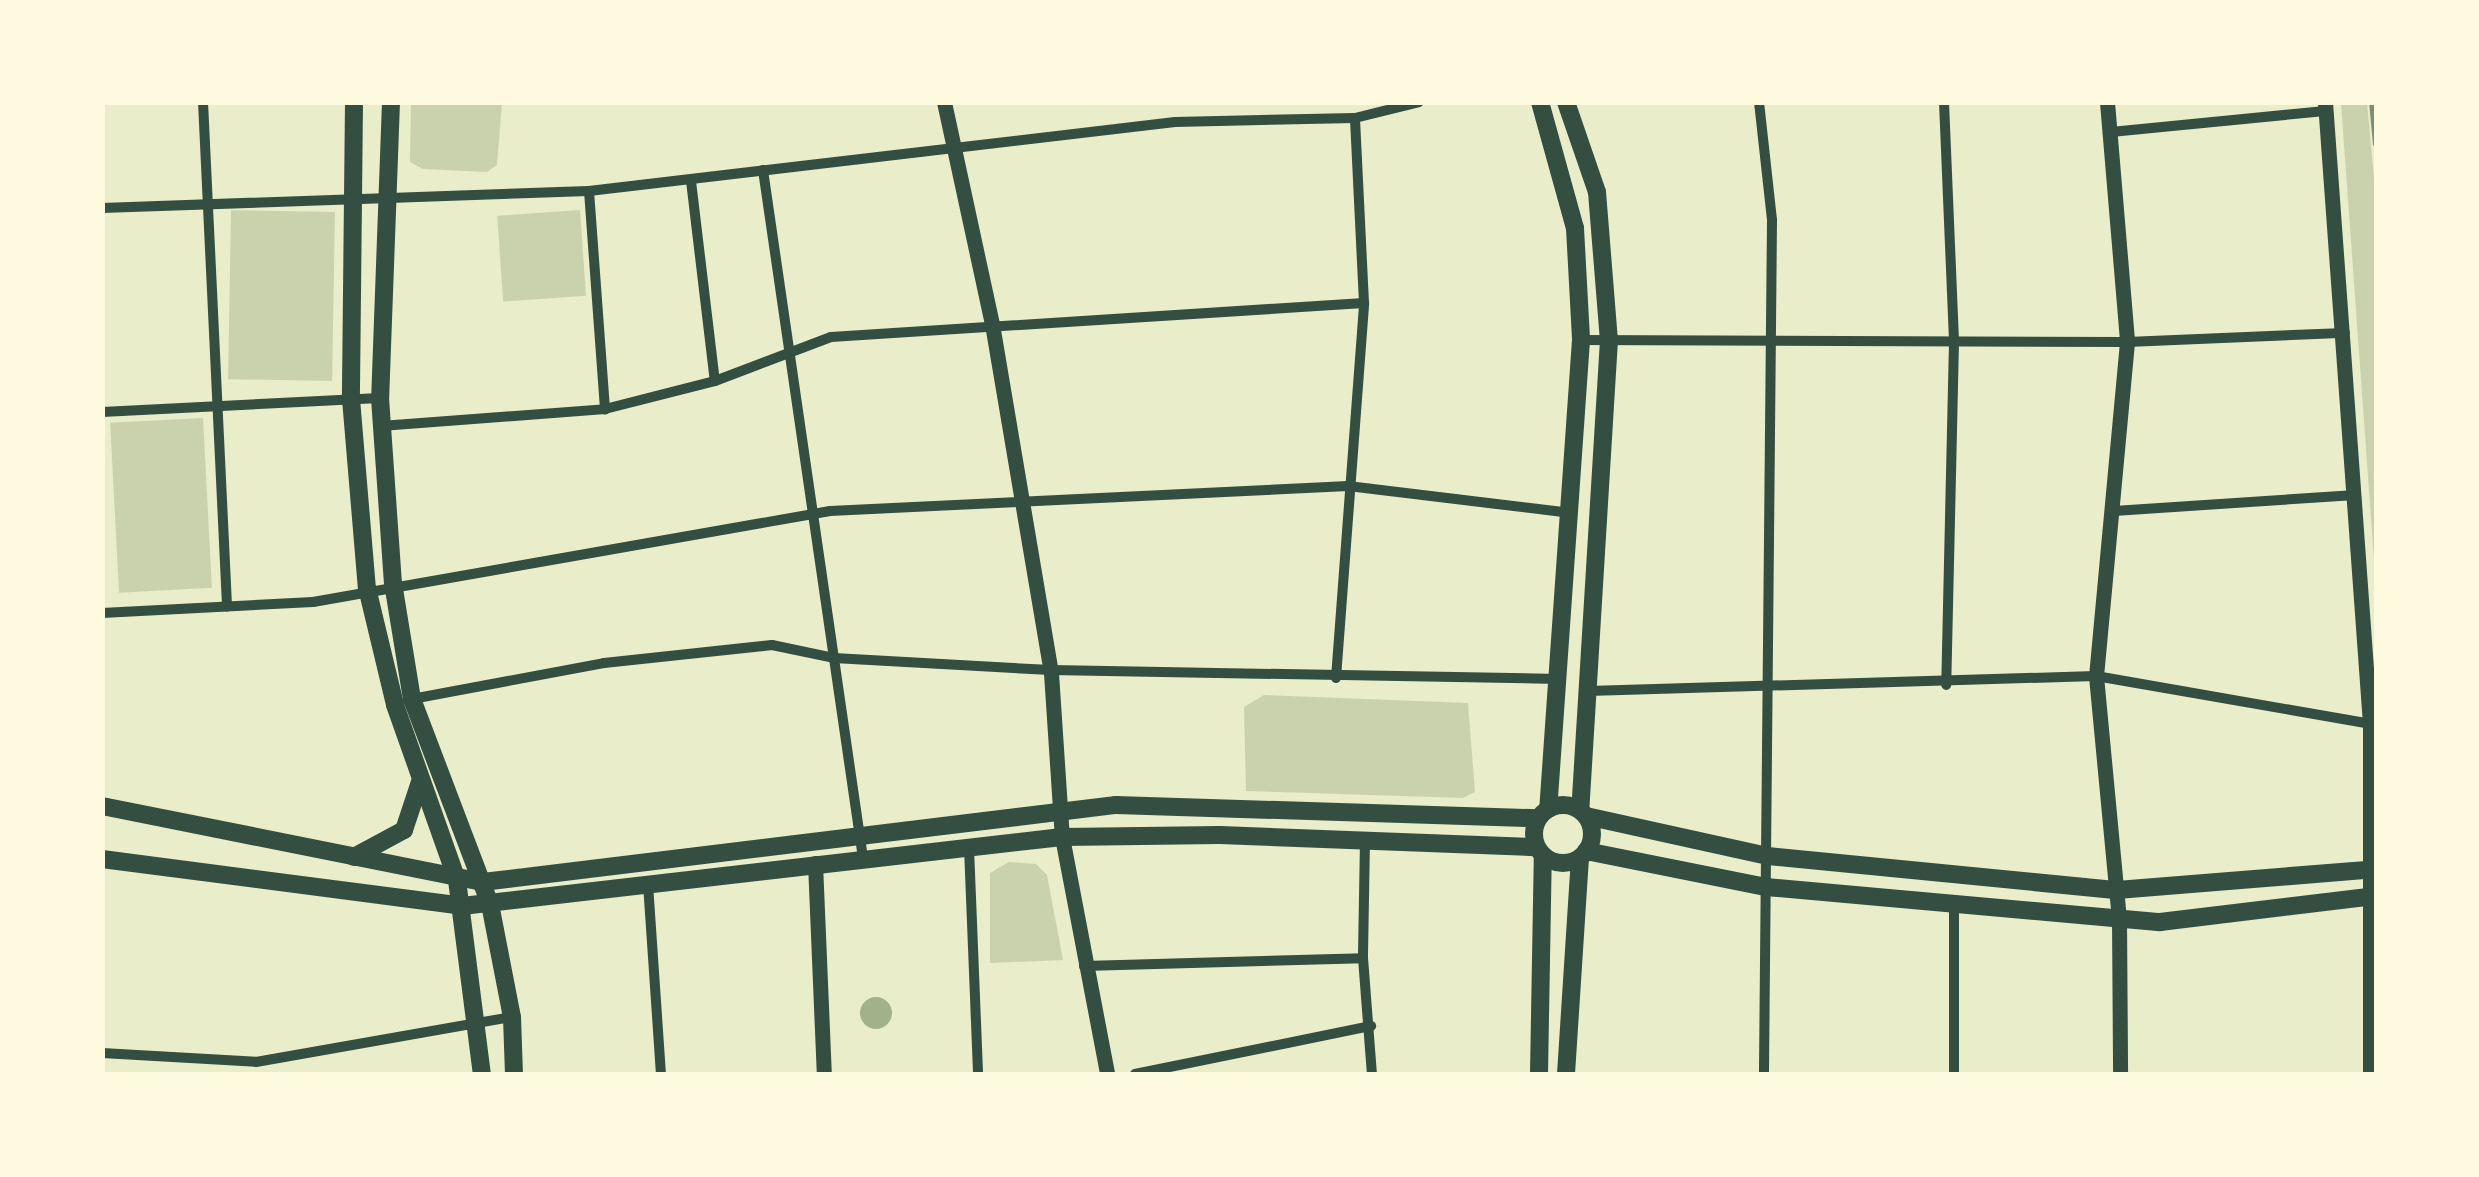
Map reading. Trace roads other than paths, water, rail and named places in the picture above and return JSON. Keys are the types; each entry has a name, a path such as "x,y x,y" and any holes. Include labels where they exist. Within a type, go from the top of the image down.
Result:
{"main road":[{"path":"354,102 351,399 368,588 420,776 457,880 479,1022 482,1074"},
{"path":"391,102 380,398 393,583 412,699 490,904 512,1017 514,1074"},
{"path":"1540,102 1575,228 1582,340 1559,679 1540,851 1540,1074"},
{"path":"1566,102 1596,192 1608,340 1583,813 1592,834 1583,854 1566,1074"},
{"path":"354,857 404,830 416,810 420,776"},
{"path":"102,806 457,880 483,882 860,832 1062,810 1234,807 1583,813 1768,856 2117,890 2375,869"},
{"path":"102,859 462,906 1062,837 1365,840 1540,851 1561,863 1583,854 1766,888 2160,922 2374,897"}],"street":[{"path":"203,102 220,406 226,606"},
{"path":"944,102 992,324 1051,670 1062,837 1083,966 1107,1074"},
{"path":"102,208 356,196 590,191 1176,122 1355,118 1418,102"},
{"path":"1759,102 1772,220 1764,1074"},
{"path":"1944,102 1954,342 1946,684"},
{"path":"2106,102 2112,132 2127,342 2096,676 2119,918 2120,1074"},
{"path":"2112,132 2325,106 2346,334 2370,724 2375,869 2370,1074"},
{"path":"1336,678 1364,304 1355,118"},
{"path":"763,170 863,858"},
{"path":"690,181 715,381"},
{"path":"590,191 605,409"},
{"path":"381,426 605,409 715,381 831,337 992,324 1364,304"},
{"path":"1582,340 2127,342 2346,334"},
{"path":"102,412 380,398"},
{"path":"102,614 312,602 393,583 810,514 1348,486 1571,513"},
{"path":"2114,511 2355,495"},
{"path":"412,699 604,662 772,645 834,658 1051,670 1559,679"},
{"path":"1588,691 1946,684 2096,676 2370,724"},
{"path":"1365,840 1363,958 1372,1074"},
{"path":"969,848 978,1074"},
{"path":"816,863 824,1074"},
{"path":"648,884 661,1074"},
{"path":"1954,904 1954,1074"},
{"path":"1083,966 1363,958"},
{"path":"102,1053 256,1062 512,1017"},
{"path":"1135,1074 1371,1026"},
{"path":"256,1062 256,1074"}],"railway":[{"path":"2372,102 2376,144"}]}
